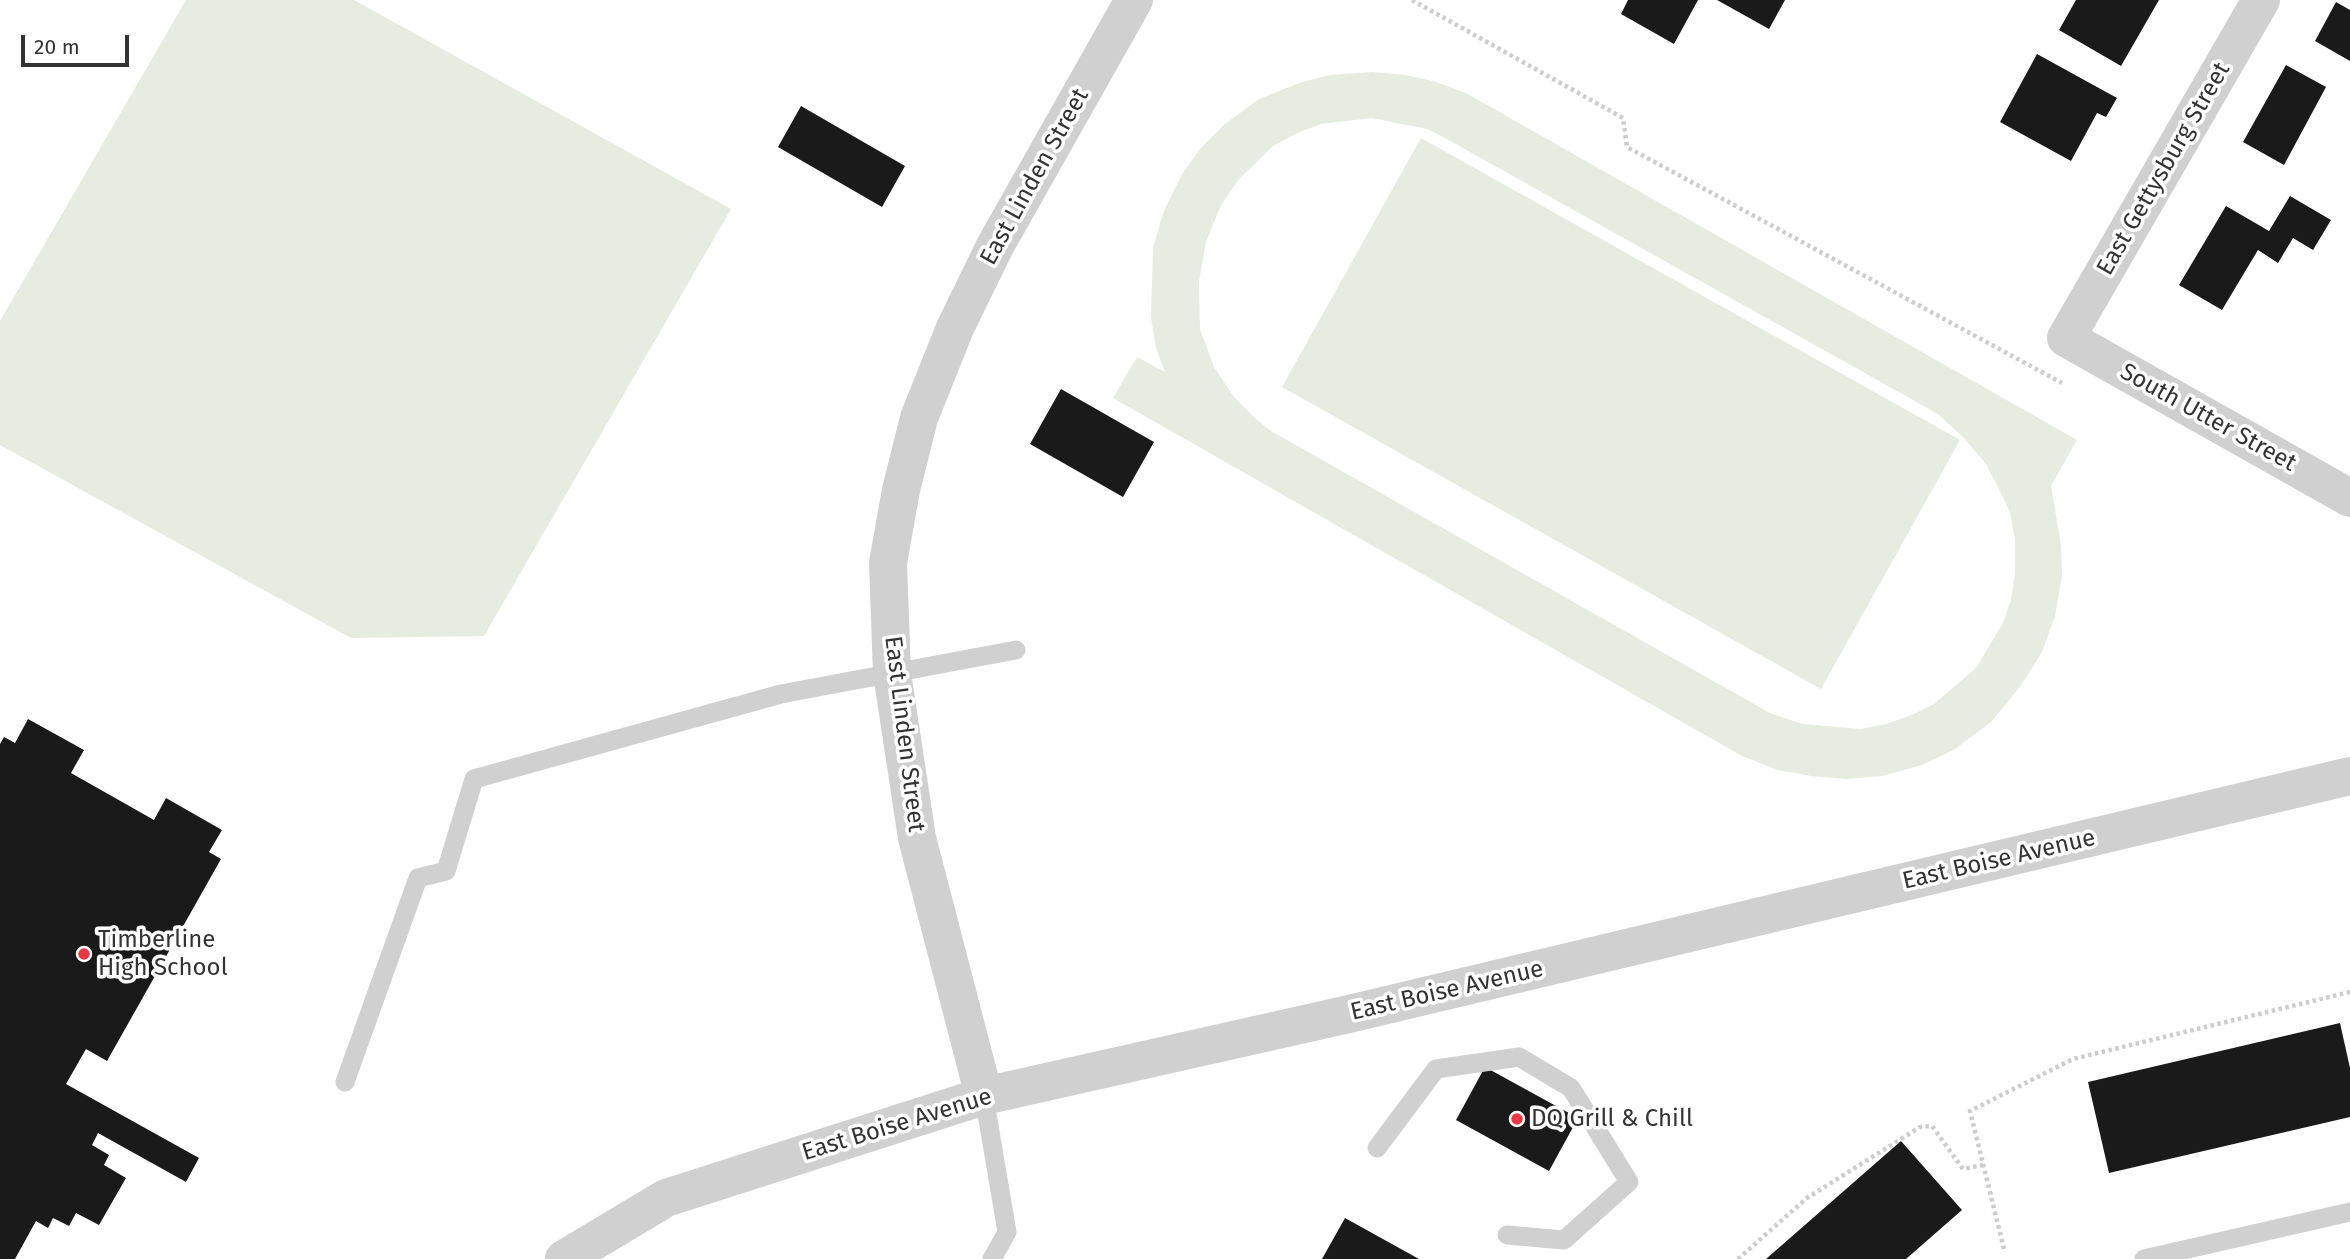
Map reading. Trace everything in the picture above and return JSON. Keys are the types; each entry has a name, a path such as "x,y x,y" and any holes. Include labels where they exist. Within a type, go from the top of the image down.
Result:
{"street":[{"name":"East Linden Street","path":"984,1096 917,838 892,673 888,563 901,490 919,418 955,328 995,246 1135,0"},
{"name":"East Gettysburg Street","path":"2066,338 2261,0"},
{"name":"South Utter Street","path":"2066,338 2350,498"},
{"name":"East Boise Avenue","path":"564,1259 666,1198 984,1096 1349,1014 2350,776"}],"lane":[{"path":"345,1082 418,878 446,871 474,779 781,694 1016,650"},
{"path":"1377,1147 1436,1069 1519,1057 1571,1088 1629,1182 1564,1240 1507,1235"},
{"path":"984,1096 1007,1232 992,1259"},
{"path":"2144,1259 2350,1212"}],"path":[{"path":"1412,0 1623,118 1627,147 2064,384"},
{"path":"2004,1249 1970,1111 2073,1059 2350,992"},
{"path":"1738,1259 1807,1198 1920,1126 1932,1126 1963,1169 1983,1165"}],"shaded area":[{"path":"186,0 354,0 731,209 484,636 351,638 0,445 0,321"},
{"path":"1372,72 1405,75 1433,81 1466,93 2077,440 2051,486 2061,545 2062,576 2055,616 2042,652 2020,687 1991,722 1955,749 1922,765 1882,776 1846,779 1778,770 1742,756 1113,398 1137,357 1165,372 1156,348 1151,317 1153,247 1164,211 1182,174 1201,148 1225,124 1259,99 1302,82 1330,75","holes":["1372,118 1427,129 1938,414 1964,438 1986,464 1997,485 2010,512 2015,540 2015,573 2011,600 2003,623 1976,668 1934,704 1886,724 1861,729 1802,724 1770,713 1271,431 1257,420 1234,397 1214,367 1200,329 1199,281 1206,242 1220,207 1238,180 1273,146 1297,133 1321,124"]},
{"path":"1421,138 1960,440 1821,689 1282,387"}],"building":[{"path":"1628,0 1698,0 1674,44 1621,14"},
{"path":"1717,0 1785,0 1769,29"},
{"path":"2076,0 2159,0 2121,66 2059,30"},
{"path":"2336,2 2350,10 2350,61 2315,41"},
{"path":"2037,54 2117,98 2106,117 2097,113 2071,161 2000,122"},
{"path":"2286,65 2326,87 2284,165 2243,142"},
{"path":"801,106 905,166 882,207 778,147"},
{"path":"2290,196 2331,220 2313,250 2293,238 2278,263 2258,250 2222,310 2179,285 2226,206 2269,231"},
{"path":"1061,389 1154,442 1123,497 1030,444"},
{"name":"Timberline High School","path":"28,719 84,750 71,773 154,820 166,798 222,830 209,852 221,859 107,1061 86,1049 66,1084 199,1158 186,1182 98,1133 92,1145 109,1155 104,1165 126,1178 99,1225 76,1213 69,1226 53,1218 48,1228 36,1221 15,1259 0,1259 0,744 4,737 15,743"},
{"path":"2340,1023 2350,1068 2350,1117 2109,1173 2088,1082"},
{"name":"DQ Grill & Chill","path":"1485,1067 1578,1118 1549,1171 1456,1120"},
{"path":"1901,1141 1962,1210 1906,1259 1766,1259"},
{"path":"1345,1218 1419,1259 1322,1259"}],"place":[{"name":"Timberline High School","path":"84,954"},
{"name":"DQ Grill & Chill","path":"1517,1119"}]}
